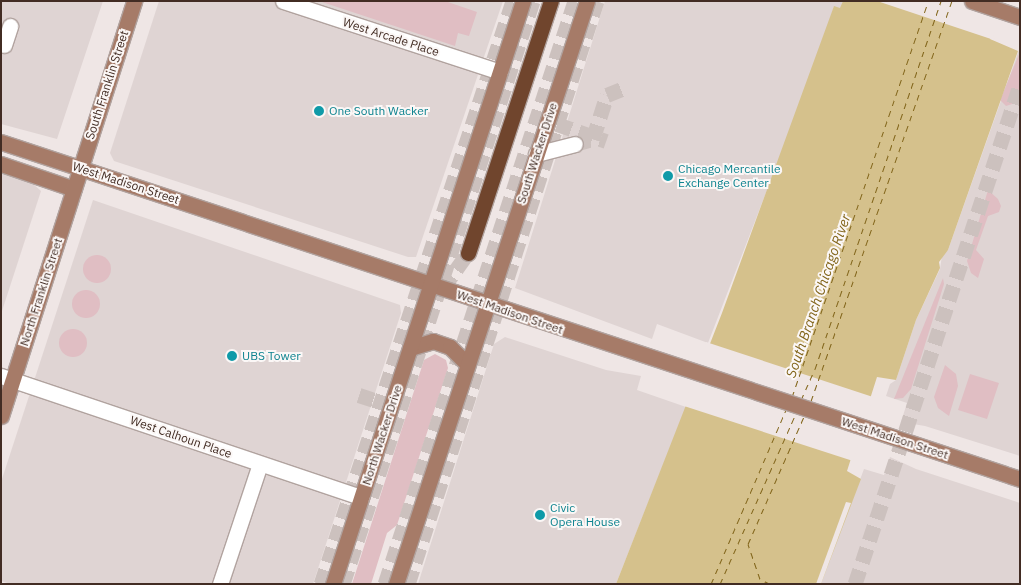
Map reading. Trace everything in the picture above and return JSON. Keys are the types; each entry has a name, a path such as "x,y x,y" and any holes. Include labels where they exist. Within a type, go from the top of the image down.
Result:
{"highway":[{"path":"468,253 551,1"}],"main road":[{"name":"South Franklin Street","path":"81,168 134,1"},
{"path":"429,285 523,1"},
{"name":"South Wacker Drive","path":"486,305 587,1"},
{"path":"972,1 1014,15"},
{"name":"West Madison Street","path":"1,142 486,305 1020,479"},
{"path":"1,164 74,189"},
{"name":"North Franklin Street","path":"1,416 7,378 81,168"},
{"name":"North Wacker Drive","path":"333,584 429,285"},
{"path":"396,584 486,305"},
{"path":"410,348 433,340 450,346 467,364"}],"lane":[{"name":"West Arcade Place","path":"283,1 500,72"},
{"path":"4,45 10,26"},
{"path":"536,154 575,144"},
{"name":"West Calhoun Place","path":"7,378 361,497"},
{"path":"220,584 260,464"}],"shaded area":[{"path":"1,1 103,1 57,139 1,124"},
{"path":"159,1 503,1 416,257 408,257 114,161 110,153"},
{"path":"319,1 445,1 477,12 469,36 458,33 455,46"},
{"name":"Chicago Mercantile Exchange Center","path":"605,1 843,1 841,9 834,7 806,89 708,343 657,324 652,339 515,288"},
{"path":"1020,47 1020,456 925,426 901,422 907,403 886,396 890,384 896,380 916,320 940,269 942,255 948,250"},
{"path":"1020,52 1020,91 1015,103 1006,106 1000,100"},
{"path":"1,173 32,183 41,191 1,314"},
{"path":"988,190 998,199 1001,206 999,212 988,216 976,250 984,259 978,278 971,273 967,261"},
{"path":"93,200 400,305 401,313 313,584 11,584 1,581 1,482"},
{"path":"97,255 107,259 111,269 107,279 97,283 87,279 83,269 87,259"},
{"path":"943,278 944,284 911,389 903,398 894,399"},
{"path":"86,290 96,294 100,304 96,314 86,318 76,314 72,304 76,294"},
{"path":"73,329 83,333 87,343 83,353 73,357 63,353 59,343 63,333"},
{"name":"Civic Opera House","path":"505,337 606,370 641,376 637,390 686,407 616,584 418,584 494,344"},
{"path":"435,354 446,360 448,368 397,525 387,533 371,584 352,584 424,360"},
{"path":"945,365 956,374 958,386 949,416 938,408 934,397"},
{"path":"970,374 999,383 987,419 958,410"},
{"path":"890,457 916,469 1020,503 1020,584 821,584 864,469 884,475"}],"water":[{"name":"South Branch Chicago River","path":"843,1 1002,1 990,39 1018,51 948,250 939,262 940,268 916,320 896,380 877,377 847,471 861,479 821,584 616,584 722,313 834,6 840,8"}],"pier":[{"path":"877,1 1005,1 993,38 997,41"},
{"path":"706,342 873,397 853,461 684,406"},
{"path":"846,502 851,503 821,584 816,584"}],"ferry route":[{"path":"792,397 928,1"},
{"path":"801,400 815,369 941,1"},
{"path":"811,401 952,1"},
{"path":"711,584 786,410"},
{"path":"720,584 796,413"},
{"path":"770,584 760,579 748,544 805,414"}],"tunnel":[{"path":"321,584 513,1"},
{"path":"343,584 533,1"},
{"path":"385,584 575,1"},
{"path":"408,584 597,1"},
{"path":"855,584 1020,85"},
{"path":"575,144 593,139 607,95 624,88"},
{"path":"557,124 606,141"},
{"path":"443,288 468,253"},
{"path":"359,395 380,402"}],"place":[{"name":"One South Wacker","path":"319,111"},
{"name":"Chicago Mercantile Exchange Center","path":"668,176"},
{"name":"UBS Tower","path":"232,356"},
{"name":"Civic Opera House","path":"540,515"}]}
